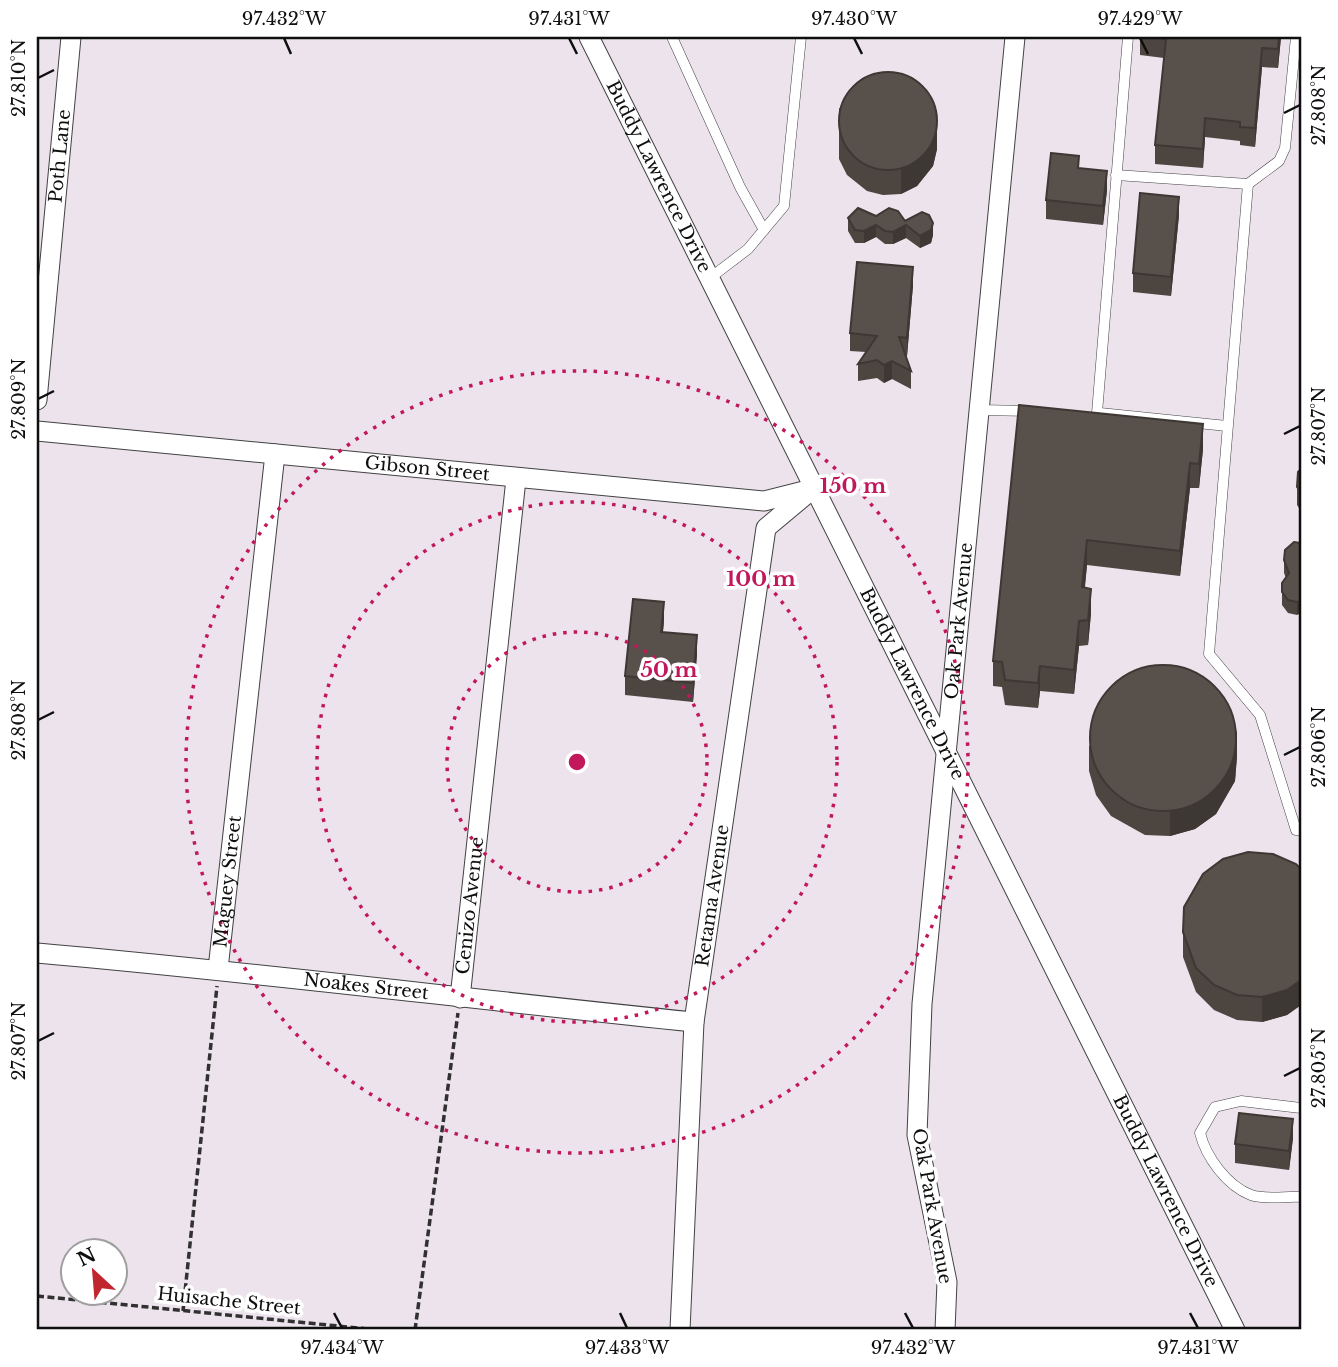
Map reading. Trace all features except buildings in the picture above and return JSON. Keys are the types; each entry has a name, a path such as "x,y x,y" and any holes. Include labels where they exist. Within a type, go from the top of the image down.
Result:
{"street":[{"name":"Poth Lane","path":"37,401 71,37"},
{"name":"Buddy Lawrence Drive","path":"589,37 1235,1330"},
{"name":"Oak Park Avenue","path":"945,1330 947,1282 917,1135 922,1004 1014,37"},
{"name":"Gibson Street","path":"37,431 764,502 815,487"},
{"name":"Maguey Street","path":"219,969 275,454"},
{"name":"Cenizo Avenue","path":"460,998 516,479"},
{"name":"Retama Avenue","path":"680,1330 694,1021 766,528 815,487"},
{"name":"Noakes Street","path":"37,953 219,969 460,998 694,1021"}],"lane":[{"path":"672,37 740,187 764,230"},
{"path":"710,278 748,249 784,206 801,37"},
{"path":"1097,413 1128,37"},
{"path":"1116,175 1248,184 1279,161 1285,148 1296,37"},
{"path":"1248,184 1209,654 1260,715 1296,830 1301,830"},
{"path":"977,410 1044,412"},
{"path":"1084,413 1227,426"},
{"path":"1301,1108 1241,1101 1215,1107 1200,1133 1204,1150 1226,1177 1252,1195 1301,1197"}],"path":[{"name":"Maguey Street","path":"183,1311 219,969"},
{"name":"Cenizo Avenue","path":"415,1330 460,998"},
{"name":"Huisache Street","path":"37,1296 378,1330"}],"shaded area":[{"path":"37,37 1301,37 1301,1330 37,1330"}]}
